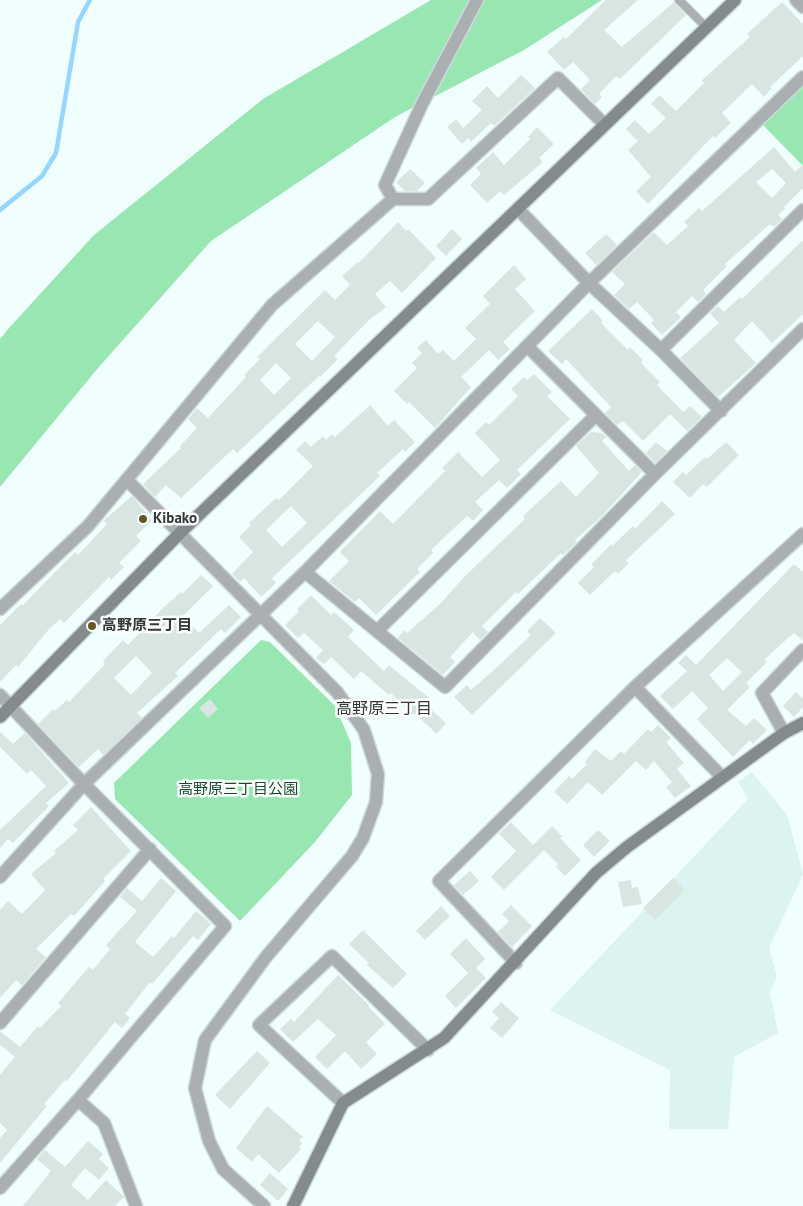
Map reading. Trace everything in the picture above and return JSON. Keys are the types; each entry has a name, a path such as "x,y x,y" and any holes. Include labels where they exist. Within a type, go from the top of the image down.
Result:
{"street":[{"path":"393,198 384,185 422,104 477,0"},
{"path":"796,0 803,7"},
{"path":"0,717 180,533 518,209 730,2"},
{"path":"0,877 84,784 262,615 528,348 589,284 803,77"},
{"path":"0,609 88,526 128,481 272,306 393,198 428,199 558,78 604,124"},
{"path":"518,209 589,284 661,350 721,411"},
{"path":"661,350 803,210"},
{"path":"305,572 378,630 445,687 655,474 803,329"},
{"path":"528,348 655,474"},
{"path":"378,630 595,416"},
{"path":"128,481 262,615 343,700 364,730 378,774 376,802 363,838 352,856 266,957 205,1040 195,1088 209,1141 223,1169 264,1206"},
{"path":"516,963 439,881 635,686 803,534"},
{"path":"784,733 762,693 803,650"},
{"path":"635,686 722,777"},
{"path":"0,695 84,784 225,926 78,1100 0,1188"},
{"path":"293,1206 343,1104 444,1038 516,963 596,874 627,847 784,733 803,723"},
{"path":"0,1023 150,849"},
{"path":"343,1104 259,1025 332,956 428,1050"},
{"path":"78,1100 104,1123 134,1204"}],"lane":[{"path":"679,0 706,27"}],"shaded area":[{"path":"752,772 787,815 803,874 769,948 777,977 770,992 778,1033 734,1057 728,1129 669,1129 670,1070 550,1010 748,799 738,782"}],"green space":[{"path":"431,0 602,0 524,50 395,117 211,241 98,368 0,487 0,339 9,328 94,235 263,99"},
{"path":"803,87 803,166 763,125"},
{"name":"高野原三丁目公園","path":"261,640 270,642 335,706 351,743 352,795 315,842 240,921 115,799 114,783"}],"building":[{"path":"606,0 638,0 604,30 622,47 674,2 686,15 620,79 616,76 599,94 602,97 595,104 581,89 590,80 573,62 564,70 547,52 564,37 566,39"},
{"path":"782,2 803,24 803,56 770,87 772,88 764,97 752,84 722,113 731,123 715,138 713,136 648,204 636,191 651,177 628,150 638,141 626,129 635,120 649,134 666,118 651,104 659,95 676,111 704,83 701,81 750,37 747,34"},
{"path":"521,75 535,88 494,126 491,123 471,142 468,138 462,144 447,127 456,119 463,128 482,110 472,101 487,86 498,98"},
{"path":"537,127 554,144 539,158 543,162 504,195 500,191 487,203 470,185 481,174 476,168 493,152 504,165 530,139 528,137"},
{"path":"774,147 795,172 803,164 803,188 778,215 782,219 774,227 770,224 725,264 727,266 703,290 706,294 698,302 692,296 676,312 681,317 662,335 651,323 654,320 637,302 629,309 614,295 625,284 612,272 654,232 667,245 688,226 684,222 699,208 702,211","holes":["772,169 786,183 772,198 756,182"]},
{"path":"410,169 425,183 417,191 405,191 396,182"},
{"path":"398,222 406,231 408,229 436,258 402,293 390,281 375,294 386,307 369,320 334,356 338,359 320,377 237,453 233,449 181,498 166,485 155,497 143,484 181,448 180,446 197,428 188,419 197,408 208,418 246,377 244,375 260,359 257,357 325,290 335,300 350,285 342,276 359,263","holes":["318,321 335,337 312,361 295,344","276,363 291,378 274,395 260,380"]},
{"path":"452,229 462,239 446,256 436,246"},
{"path":"606,234 617,245 596,265 585,253"},
{"path":"803,240 803,314 772,343 752,321 734,340 756,363 718,397 680,358 719,323 710,313 718,306 724,312 740,297 742,299"},
{"path":"514,265 526,279 515,289 535,311 503,342 510,349 498,360 489,350 461,377 471,387 435,428 409,402 407,404 394,391 417,368 412,363 422,353 417,348 426,340 438,354 443,350 454,361 476,339 465,328 490,304 483,296"},
{"path":"592,309 603,321 601,323 628,350 630,347 643,360 641,363 660,382 657,385 683,412 690,406 702,417 687,431 670,414 643,441 623,421 617,425 605,413 611,407 566,359 562,364 548,351"},
{"path":"534,374 552,392 547,396 570,419 517,470 521,474 507,488 499,480 475,502 483,510 473,521 467,516 431,550 433,553 417,569 420,572 376,615 359,598 355,602 329,581 349,561 340,552 380,511 393,524 445,471 442,468 458,452 482,477 500,460 475,433 486,422 489,425 518,396 511,389 524,377 527,380"},
{"path":"370,405 388,426 394,420 415,442 405,452 403,449 377,473 380,476 272,578 276,583 261,597 244,578 240,582 232,574 253,552 239,537 251,525 249,523 276,498 279,500 313,466 296,450 305,441 311,447 323,436 326,440 332,434 335,437","holes":["291,506 307,523 282,547 266,530"]},
{"path":"591,432 602,433 606,437 602,441 629,471 635,465 642,472 601,517 575,540 577,542 563,555 561,553 518,594 516,592 482,626 488,632 480,640 473,632 450,657 455,662 443,675 398,638 404,630 407,633 441,603 463,578 525,519 523,516 561,481 576,497 599,473 576,446"},
{"path":"656,442 667,451 655,463 646,453"},
{"path":"726,442 739,455 707,487 703,484 690,498 673,482 683,472 686,475 705,457 707,459"},
{"path":"132,496 152,520 136,536 141,541 119,563 124,567 111,580 109,577 64,623 60,619 49,629 18,667 16,665 0,682 0,625 21,604 23,605 75,552 78,555 107,524 103,521"},
{"path":"662,501 675,514 626,560 629,563 618,574 615,571 590,595 578,583 594,567 591,565 611,544 612,546 633,526 635,529"},
{"path":"794,564 803,572 803,641 794,633 788,638 764,660 767,662 746,683 750,687 727,710 746,726 754,718 767,730 753,744 750,740 733,757 697,719 708,708 692,691 673,709 660,696 687,671 678,663 686,655 696,665","holes":["727,658 742,672 723,691 709,675"]},
{"path":"201,575 213,586 183,616 199,633 229,605 241,617 225,633 221,629 175,673 178,676 137,713 142,718 103,755 98,749 79,767 38,724 53,709 55,711 67,700 69,702 105,664 103,661 123,640 128,645 163,608 181,592 182,594","holes":["136,656 152,673 131,695 114,678"]},
{"path":"311,595 331,615 334,612 354,630 348,637 384,671 389,665 429,698 424,703 446,723 437,734 414,713 412,715 391,693 389,695 361,671 354,679 331,657 324,664 316,658 323,650 304,633 298,638 285,625"},
{"path":"540,618 556,633 472,715 454,697 467,685 471,690 494,670 531,635 527,631"},
{"path":"796,692 803,699 803,707 794,717 783,706"},
{"path":"210,699 218,709 208,718 199,708"},
{"path":"658,725 671,738 666,742 684,763 677,769 691,786 675,798 666,787 672,782 654,761 646,770 636,761 602,795 588,782 567,804 554,792 569,776 572,779 587,764 585,762 595,749 611,761 621,751 624,754 648,729 651,732"},
{"path":"0,732 13,744 25,733 69,783 46,803 49,806 13,843 8,839 0,848 0,830 46,786 31,770 27,774 0,747"},
{"path":"91,807 131,851 103,879 105,881 74,916 71,914 36,949 46,957 22,985 16,980 0,998 0,910 8,901 22,914 45,890 31,874 56,853 54,851 78,830 73,825"},
{"path":"511,822 533,845 552,826 562,836 560,838 581,860 565,876 556,867 558,864 544,850 504,890 491,877 516,851 499,834"},
{"path":"598,830 610,841 594,857 583,845"},
{"path":"470,871 479,881 463,895 454,885"},
{"path":"161,878 176,891 135,942 153,957 172,936 174,938 196,911 211,924 198,940 193,936 152,984 150,982 125,1014 130,1018 122,1028 115,1022 67,1081 65,1080 44,1104 47,1106 0,1163 0,1138 7,1130 0,1123 0,1075 15,1057 0,1045 0,1031 20,1047 38,1026 40,1028 61,1006 58,1003 89,967 93,970 110,949 106,945 137,911 120,897 127,888 142,901"},
{"path":"673,878 685,890 655,920 643,908"},
{"path":"631,880 632,888 638,887 642,904 623,907 618,882"},
{"path":"511,905 532,926 512,947 498,932 509,921 502,914"},
{"path":"441,906 450,916 425,940 416,931"},
{"path":"363,930 407,974 393,988 367,965 369,963 349,944"},
{"path":"466,938 485,959 476,968 486,978 456,1008 445,996 468,973 450,954"},
{"path":"338,975 369,1005 385,1024 366,1042 377,1054 361,1069 345,1051 327,1069 315,1057 336,1035 318,1019 293,1042 280,1029 291,1019 294,1022"},
{"path":"501,1002 519,1018 502,1038 490,1028 499,1018 492,1012"},
{"path":"257,1051 270,1063 230,1109 215,1095"},
{"path":"267,1106 303,1137 299,1140 302,1143 299,1148 301,1149 279,1173 258,1154 252,1162 236,1148"},
{"path":"88,1141 103,1154 99,1159 109,1168 99,1180 85,1168 71,1185 88,1200 106,1180 124,1197 115,1206 23,1206 51,1171 37,1159 45,1150 65,1167"},
{"path":"270,1173 288,1189 278,1201 260,1185"}],"waterway":[{"path":"0,210 42,176 56,153 78,22 90,0"}],"place":[{"name":"Kibako","path":"143,519"},
{"name":"高野原三丁目","path":"92,626"}],"district":[{"name":"高野原三丁目","path":"384,709"}]}
